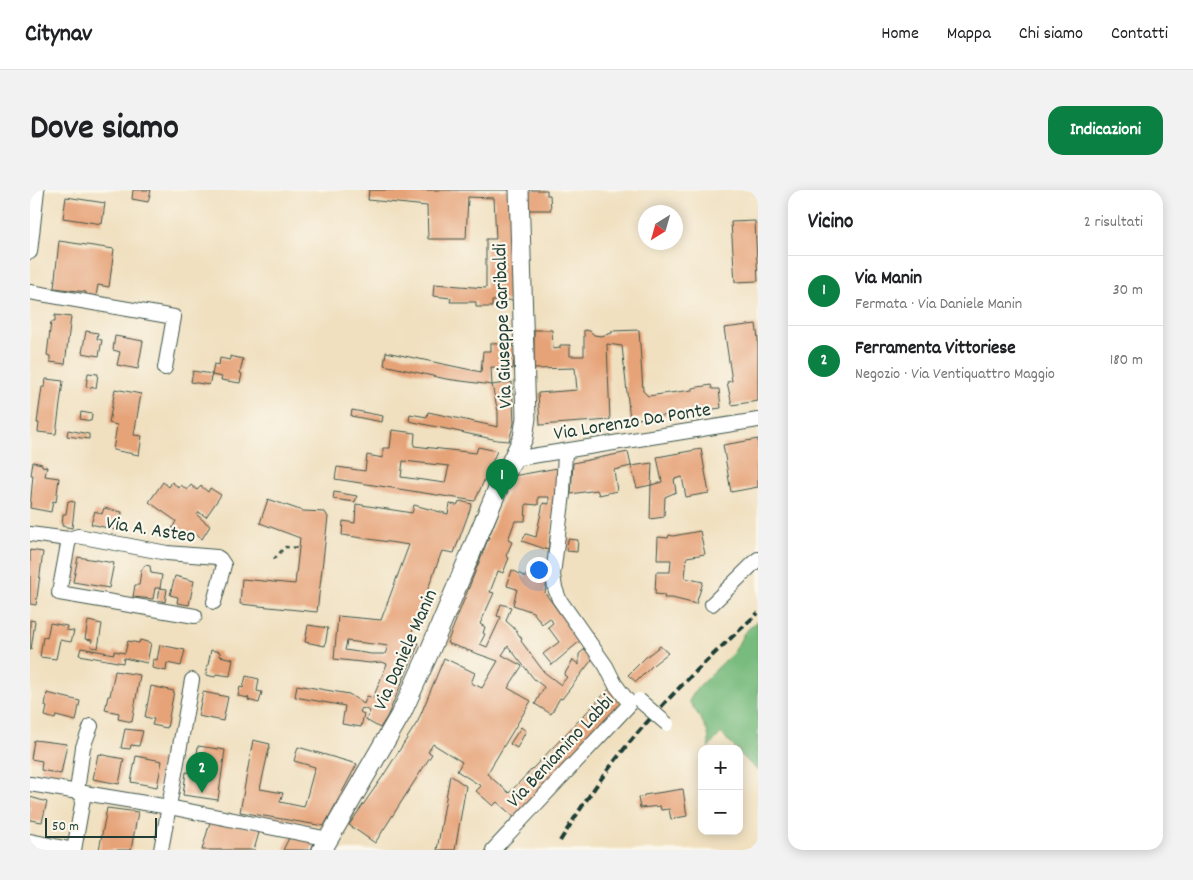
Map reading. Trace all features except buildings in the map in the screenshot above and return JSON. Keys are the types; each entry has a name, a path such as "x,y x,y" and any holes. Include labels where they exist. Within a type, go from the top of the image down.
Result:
{"street":[{"path":"30,252 37,190"},
{"name":"Via Giuseppe Garibaldi","path":"513,459 523,438 526,418 519,190"},
{"path":"30,292 174,317 165,368"},
{"name":"Via Lorenzo Da Ponte","path":"513,459 758,420"},
{"name":"Via Beniamino Labbi","path":"493,850 630,704 559,598 555,588 553,575 563,494 565,452"},
{"name":"Via Daniele Manin","path":"326,844 402,712 496,493 513,459"},
{"name":"Via A. Asteo","path":"30,534 69,539 78,536 167,553 217,557 224,565 214,602"},
{"path":"69,539 59,593 195,616"},
{"path":"712,604 758,559"},
{"path":"606,666 639,700 669,726"},
{"path":"160,850 192,680"},
{"path":"30,841 74,850 83,747 91,726"},
{"path":"30,784 169,807 326,844"}],"path":[{"path":"274,559 285,547 299,548"}],"green space":[{"path":"758,620 758,771 743,757 743,745 732,745 721,733 708,745 706,730 689,701 697,688 734,652 744,633"}],"railway":[{"path":"560,841 600,781 647,722 758,613"}],"place":[{"name":"Via Manin","path":"502,500"},
{"name":"Ferramenta Vittoriese","path":"202,793"}]}
